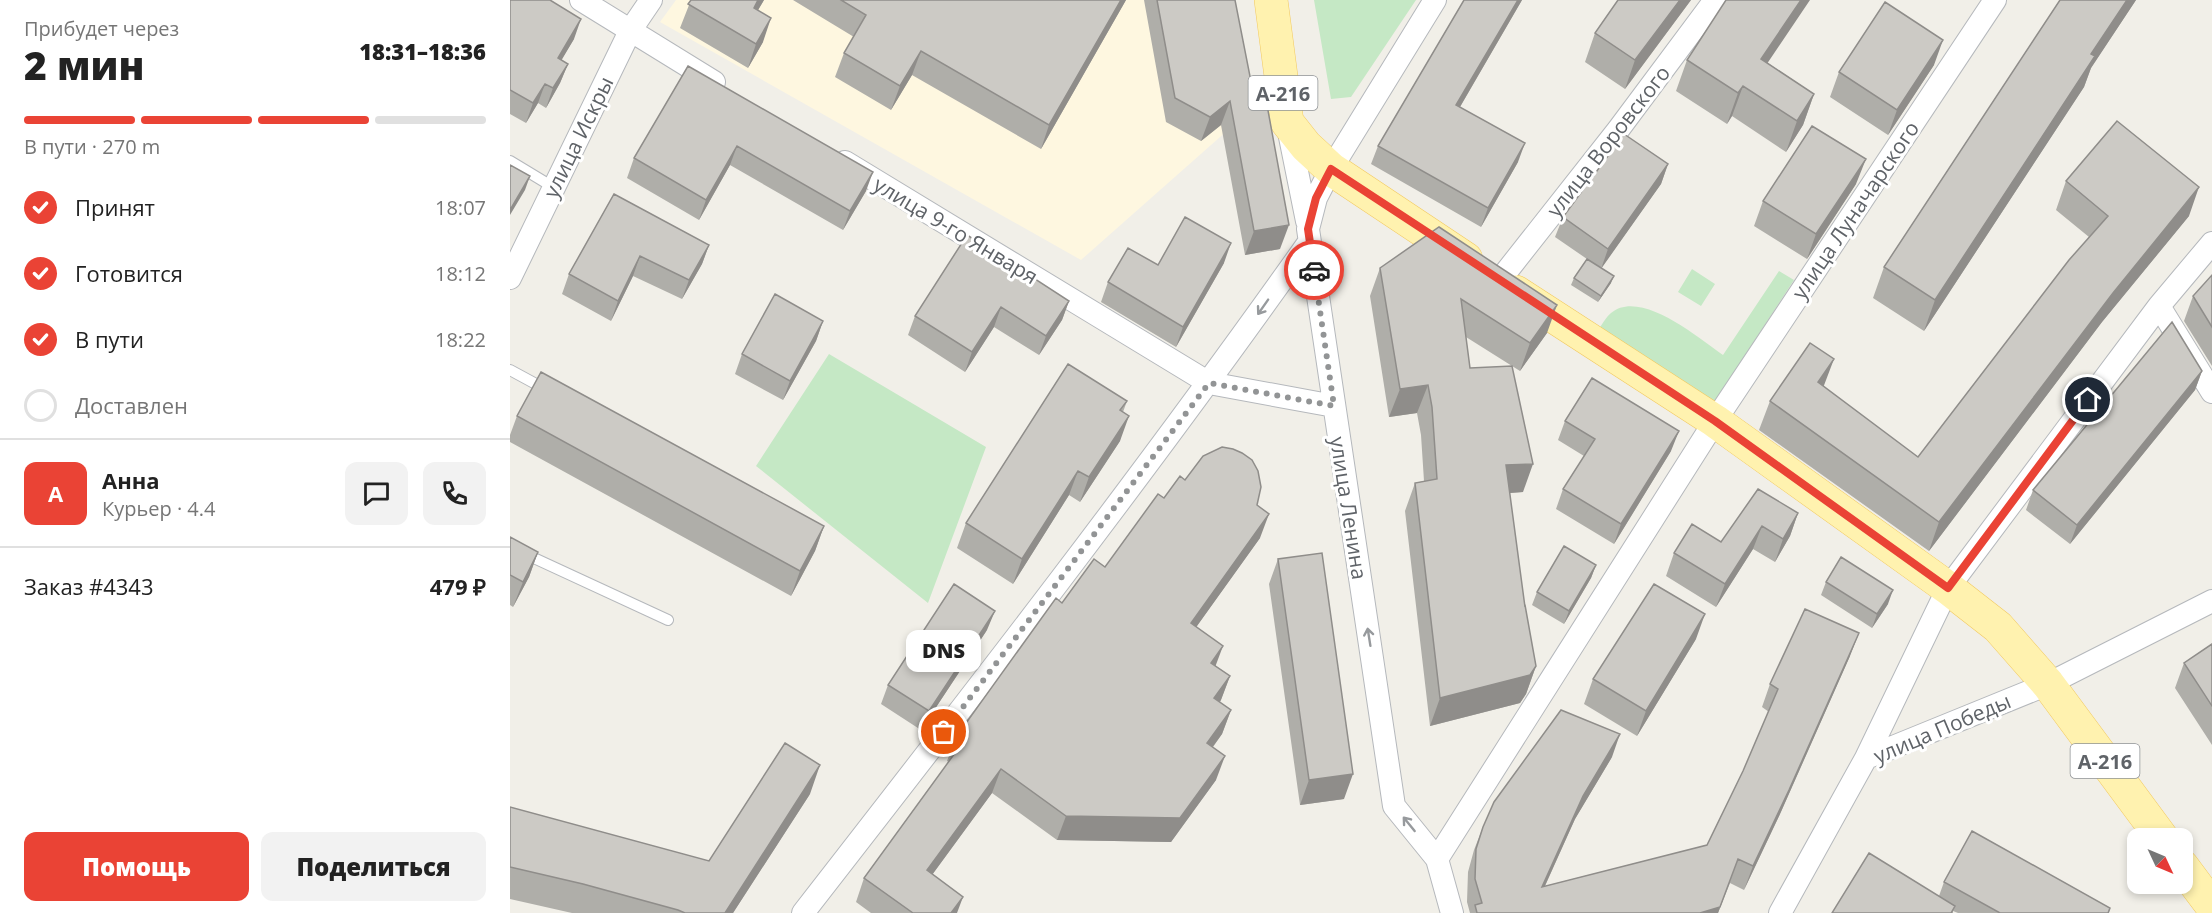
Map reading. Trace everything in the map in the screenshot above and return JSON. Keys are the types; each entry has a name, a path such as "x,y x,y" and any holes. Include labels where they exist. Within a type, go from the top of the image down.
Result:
{"main road":[{"name":"А-216","path":"1270,0 1287,122 1306,146 1331,169 1715,421 1948,588 1998,627 2048,684 2155,828"},
{"path":"2193,881 2212,906"}],"street":[{"path":"581,0 731,92"},
{"name":"улица Искры","path":"510,278 630,31 651,0"},
{"name":"улица Ленина","path":"1435,0 1331,169 1316,198 1309,235 1394,806 1437,859 1452,913"},
{"name":"улица Воровского","path":"1499,281 1618,130 1715,0"},
{"name":"улица Луначарского","path":"1437,859 1715,421 1995,0"},
{"path":"803,913 972,696 1209,383 1309,235 1287,122"},
{"name":"улица 9-го Января","path":"823,148 1209,383"},
{"path":"1866,758 1948,588 2159,306 2212,243"},
{"path":"2159,306 2212,392"},
{"path":"1209,383 1334,406"},
{"name":"улица Победы","path":"1780,913 1866,758 2048,684 2212,601"}],"lane":[{"path":"510,161 553,187"},
{"path":"510,370 552,393"},
{"path":"510,547 668,621"}],"shaded area":[{"path":"676,0 1233,0 1254,107 1081,260 660,22"}],"green space":[{"path":"1314,0 1416,0 1351,97 1331,99"},
{"path":"1692,269 1715,284 1701,306 1678,292"},
{"path":"1779,271 1794,280 1712,406 1597,332 1611,313 1623,307 1637,307 1669,318 1723,355"},
{"path":"829,354 986,447 928,603 756,466"}],"building":[{"path":"510,0 550,0 581,19 558,58 568,64 553,88 545,84 533,103 510,90"},
{"path":"691,0 758,0 754,8 771,18 756,44 688,4"},
{"path":"841,0 1121,0 1049,125 921,51 900,86 844,53 866,15"},
{"path":"1157,0 1235,0 1256,107 1267,105 1289,225 1254,231 1230,101 1210,117 1175,98"},
{"path":"1464,0 1518,0 1456,105 1525,143 1488,208 1378,146"},
{"path":"1618,0 1680,0 1635,60 1595,33"},
{"path":"1726,0 1801,0 1761,59 1814,94 1797,121 1743,86 1738,93 1687,60"},
{"path":"2060,0 2127,0 2091,54 2095,56 1935,300 1884,267"},
{"path":"1885,2 1943,40 1897,110 1839,72"},
{"path":"688,66 873,172 850,211 737,146 706,200 634,158"},
{"path":"2117,121 2199,187 2113,293 1939,522 1770,401 1810,343 1834,359 1818,382 1918,457 2069,260 2108,216 2066,181"},
{"path":"1812,126 1866,159 1816,234 1763,201"},
{"path":"1624,134 1668,164 1608,249 1563,217"},
{"path":"510,165 530,176 510,210"},
{"path":"614,194 709,245 689,280 640,256 618,301 569,274"},
{"path":"1185,217 1231,243 1183,327 1108,282 1128,248 1158,265"},
{"path":"1439,227 1557,305 1530,343 1461,299 1470,368 1512,366 1533,464 1506,465 1525,607 1525,605 1536,666 1530,675 1440,698 1415,483 1437,479 1432,407 1428,385 1400,389 1380,268"},
{"path":"967,235 1069,301 1046,336 1001,307 972,352 915,316"},
{"path":"1587,259 1614,276 1601,296 1574,278"},
{"path":"2212,275 2212,327 2193,296"},
{"path":"775,294 823,321 790,381 742,354"},
{"path":"2172,322 2202,371 2077,525 2033,490"},
{"path":"1068,364 1127,401 1120,410 1129,416 1089,477 1078,471 1022,559 966,523"},
{"path":"541,372 824,526 800,571 517,416"},
{"path":"1592,378 1679,431 1621,524 1563,489 1595,439 1565,421"},
{"path":"1222,447 1233,449 1252,460 1258,471 1261,487 1257,505 1269,514 1191,623 1223,646 1211,663 1230,676 1214,698 1231,710 1207,743 1225,756 1180,818 1066,816 1001,769 927,870 963,897 951,913 913,913 864,878 963,742 956,737 1056,598 1062,603 1094,559 1105,567 1158,494 1164,498 1180,476 1185,480 1203,456"},
{"path":"1758,489 1798,513 1783,539 1762,526 1725,584 1674,553 1692,524 1721,542"},
{"path":"510,537 538,552 523,582 510,575"},
{"path":"1564,546 1596,565 1569,611 1537,592"},
{"path":"1322,553 1353,774 1309,780 1278,559"},
{"path":"1841,557 1893,590 1877,614 1826,582"},
{"path":"954,584 995,611 929,711 888,685"},
{"path":"1654,584 1705,614 1646,711 1593,679"},
{"path":"1805,609 1859,633 1753,866 1738,859 1720,907 1700,913 1477,913 1475,905 1482,903 1475,879 1476,849 1483,827 1494,802 1561,710 1620,734 1583,796 1542,887 1707,845 1743,771 1778,689 1770,684"},
{"path":"2212,644 2212,706 2184,663"},
{"path":"785,743 820,765 725,913 685,913 583,884 510,867 510,807 709,861"},
{"path":"1972,831 2110,908 2108,913 2000,913 1944,882"},
{"path":"1869,853 1955,906 1951,913 1832,913"}],"way so far":[{"path":"944,732 1209,383 1334,406 1314,270"}],"place":[{"name":"DNS","path":"944,732"}],"route":[{"path":"1314,270 1308,229 1316,198 1331,169 1715,421 1948,588 2088,400"}]}
